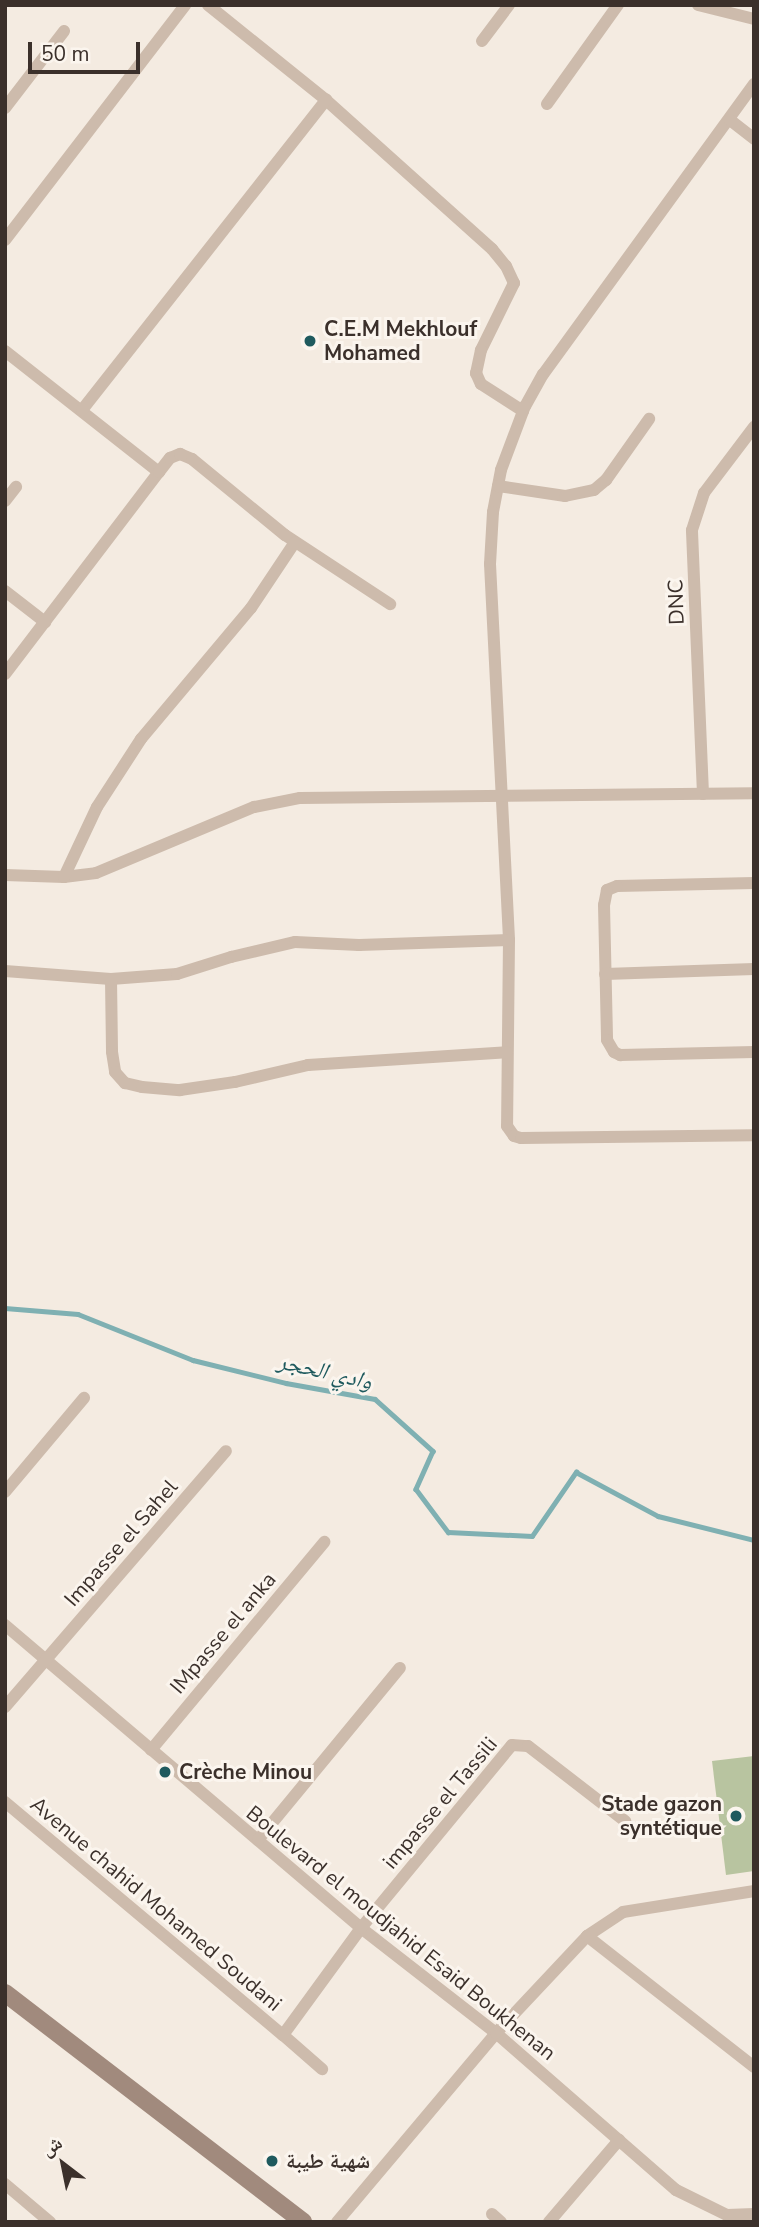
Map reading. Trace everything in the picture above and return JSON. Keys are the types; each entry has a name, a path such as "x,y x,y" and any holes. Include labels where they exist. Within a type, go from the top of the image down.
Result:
{"main road":[{"path":"5,1993 303,2222"}],"street":[{"path":"5,240 10,223 185,5"},
{"path":"208,5 326,100 492,249 506,266 513,278 512,288 481,350 476,373 481,384 523,411"},
{"path":"482,41 509,5"},
{"path":"547,104 618,5"},
{"path":"698,5 754,19"},
{"path":"5,108 64,31"},
{"path":"754,84 543,374 512,435 498,486 490,564 509,940 506,1122 511,1133 517,1138 754,1135"},
{"path":"82,411 326,100"},
{"path":"730,120 754,139"},
{"path":"5,351 159,472"},
{"path":"498,486 565,496 594,490 606,480 649,419"},
{"name":"DNC","path":"703,794 692,530 695,513 704,493 754,427"},
{"path":"5,674 174,455 186,456 295,542 390,604"},
{"path":"5,501 16,487"},
{"path":"64,877 97,807 141,739 251,608 295,542"},
{"path":"5,591 46,622"},
{"path":"5,875 64,877 111,868 234,815 276,802 300,799 754,793"},
{"path":"754,883 610,888 604,900 607,1040 614,1052 620,1055 754,1052"},
{"path":"5,971 111,979 177,974 231,957 295,942 359,944 509,940"},
{"path":"605,974 754,969"},
{"path":"111,979 113,1064 122,1081 142,1087 180,1090 235,1082 308,1065 507,1052"},
{"path":"5,1492 85,1398"},
{"name":"Impasse el Sahel","path":"45,1660 226,1451"},
{"name":"IMpasse el anka","path":"151,1750 324,1542"},
{"name":"Boulevard el moudjahid Esaid Boukhenan","path":"5,1625 361,1928 496,2033 676,2190 727,2215 754,2214"},
{"path":"5,1707 45,1660"},
{"path":"258,1840 400,1668"},
{"name":"impasse el Tassili","path":"361,1928 512,1745 528,1746 625,1821"},
{"name":"Avenue chahid Mohamed Soudani","path":"5,1802 322,2070"},
{"path":"337,2222 496,2033 587,1936 623,1912 754,1891"},
{"name":"Avenue chahid Mohamed Soudani","path":"283,2035 361,1928"},
{"path":"587,1936 754,2067"},
{"path":"549,2222 619,2140"},
{"path":"5,2183 50,2222"}],"green space":[{"name":"Stade gazon syntétique","path":"754,1756 754,1871 726,1875 712,1761"}],"waterway":[{"name":"وادي الحجر","path":"5,1308 78,1314 193,1360 286,1383 375,1399 433,1451 416,1489 448,1532 532,1536 576,1472 658,1516 754,1540"}],"place":[{"name":"C.E.M Mekhlouf Mohamed","path":"310,341"},
{"name":"Crèche Minou","path":"165,1772"},
{"name":"Stade gazon syntétique","path":"736,1816"},
{"name":"شهية طيبة","path":"272,2161"}]}
